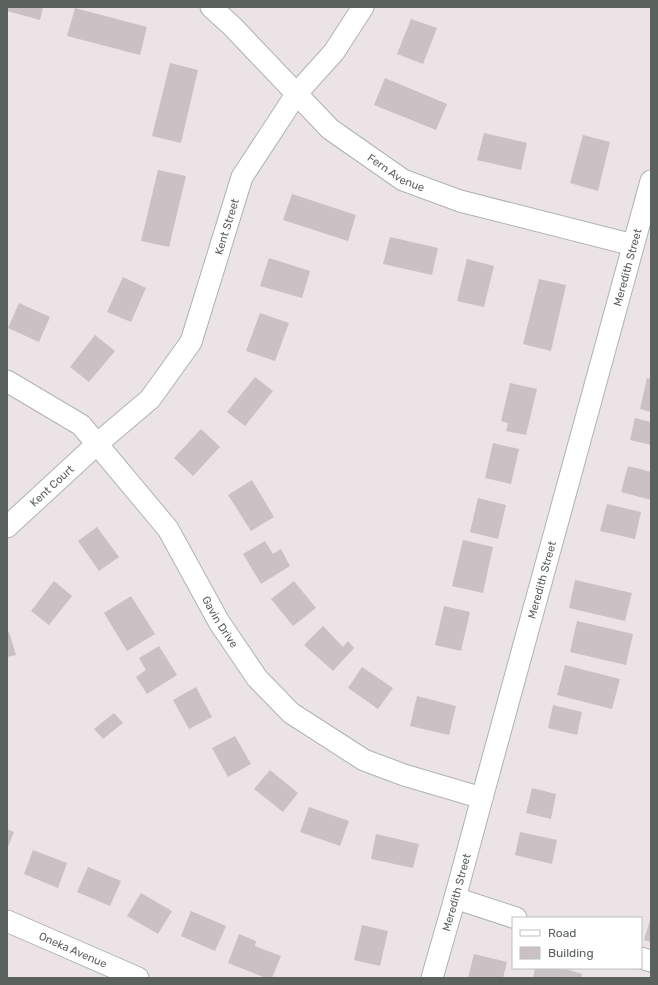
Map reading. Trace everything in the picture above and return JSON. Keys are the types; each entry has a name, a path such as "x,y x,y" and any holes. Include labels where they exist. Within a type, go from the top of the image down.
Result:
{"street":[{"name":"Fern Avenue","path":"211,7 232,26 330,129 402,180 460,201 633,245"},
{"name":"Kent Street","path":"97,444 150,399 191,342 242,177 297,93 334,52 363,7"},
{"name":"Meredith Street","path":"432,978 651,181"},
{"name":"Gavin Drive","path":"7,381 81,425 168,529 219,622 257,678 291,713 364,760 404,775 482,798"},
{"name":"Kent Court","path":"7,527 97,444"},
{"path":"455,898 513,917"},
{"name":"Oneka Avenue","path":"7,922 138,978"}],"building":[{"path":"7,7 43,7 40,20 7,11"},
{"path":"75,8 147,27 140,55 67,36"},
{"path":"411,19 437,28 423,64 397,54"},
{"path":"170,63 198,70 181,143 152,136"},
{"path":"385,78 447,104 436,130 374,105"},
{"path":"484,133 527,143 521,170 477,160"},
{"path":"583,135 610,142 598,191 570,183"},
{"path":"158,170 186,176 169,247 141,241"},
{"path":"292,194 356,215 348,241 283,220"},
{"path":"390,237 438,248 432,275 383,264"},
{"path":"269,258 310,271 302,298 260,286"},
{"path":"467,259 494,266 484,307 457,301"},
{"path":"123,277 146,288 131,322 107,312"},
{"path":"539,279 566,285 551,351 523,344"},
{"path":"19,303 50,317 39,342 8,328"},
{"path":"260,313 289,323 275,361 246,351"},
{"path":"95,335 115,351 89,382 70,367"},
{"path":"255,377 273,391 245,426 227,412"},
{"path":"647,378 651,379 651,412 640,409"},
{"path":"510,383 537,389 526,435 506,431 508,423 501,421"},
{"path":"635,418 651,422 651,445 630,440"},
{"path":"201,429 220,447 193,476 174,458"},
{"path":"493,443 519,449 511,484 485,478"},
{"path":"628,466 651,472 651,500 621,492"},
{"path":"252,480 274,517 251,531 228,495"},
{"path":"478,498 506,505 498,539 470,532"},
{"path":"607,504 641,512 635,539 600,531"},
{"path":"97,527 119,557 99,571 78,541"},
{"path":"463,540 493,547 483,593 452,586"},
{"path":"265,541 273,554 281,549 290,566 261,584 243,554"},
{"path":"575,580 632,593 625,621 569,608"},
{"path":"54,581 72,596 49,625 31,611"},
{"path":"294,581 316,608 293,626 271,599"},
{"path":"131,596 155,634 127,651 104,613"},
{"path":"444,606 470,612 461,651 435,645"},
{"path":"577,621 633,634 626,665 570,652"},
{"path":"323,626 343,647 348,641 354,648 333,671 304,645"},
{"path":"9,632 16,655 7,657 7,633"},
{"path":"159,646 177,675 147,694 136,677 146,670 139,658"},
{"path":"565,665 620,679 612,709 557,695"},
{"path":"362,667 393,688 378,709 348,688"},
{"path":"196,687 212,717 189,729 173,700"},
{"path":"417,696 456,706 449,735 410,726"},
{"path":"553,705 582,712 577,735 548,728"},
{"path":"114,713 123,723 103,739 94,729"},
{"path":"235,736 251,764 228,777 212,748"},
{"path":"270,770 298,793 283,812 254,789"},
{"path":"532,788 556,794 551,819 526,813"},
{"path":"309,807 349,821 340,846 300,832"},
{"path":"7,829 14,832 7,849"},
{"path":"520,832 557,840 552,864 515,855"},
{"path":"376,834 419,844 413,868 371,859"},
{"path":"33,850 67,863 58,888 24,874"},
{"path":"88,867 121,881 110,906 77,892"},
{"path":"141,893 172,911 158,934 127,916"},
{"path":"191,911 226,926 215,951 181,936"},
{"path":"651,917 651,942 644,940"},
{"path":"362,925 388,931 380,966 354,960"},
{"path":"239,934 256,941 255,946 281,956 272,978 266,978 228,963"},
{"path":"474,954 507,962 503,978 468,978"},
{"path":"535,969 565,969 582,974 581,978 533,978"}]}
